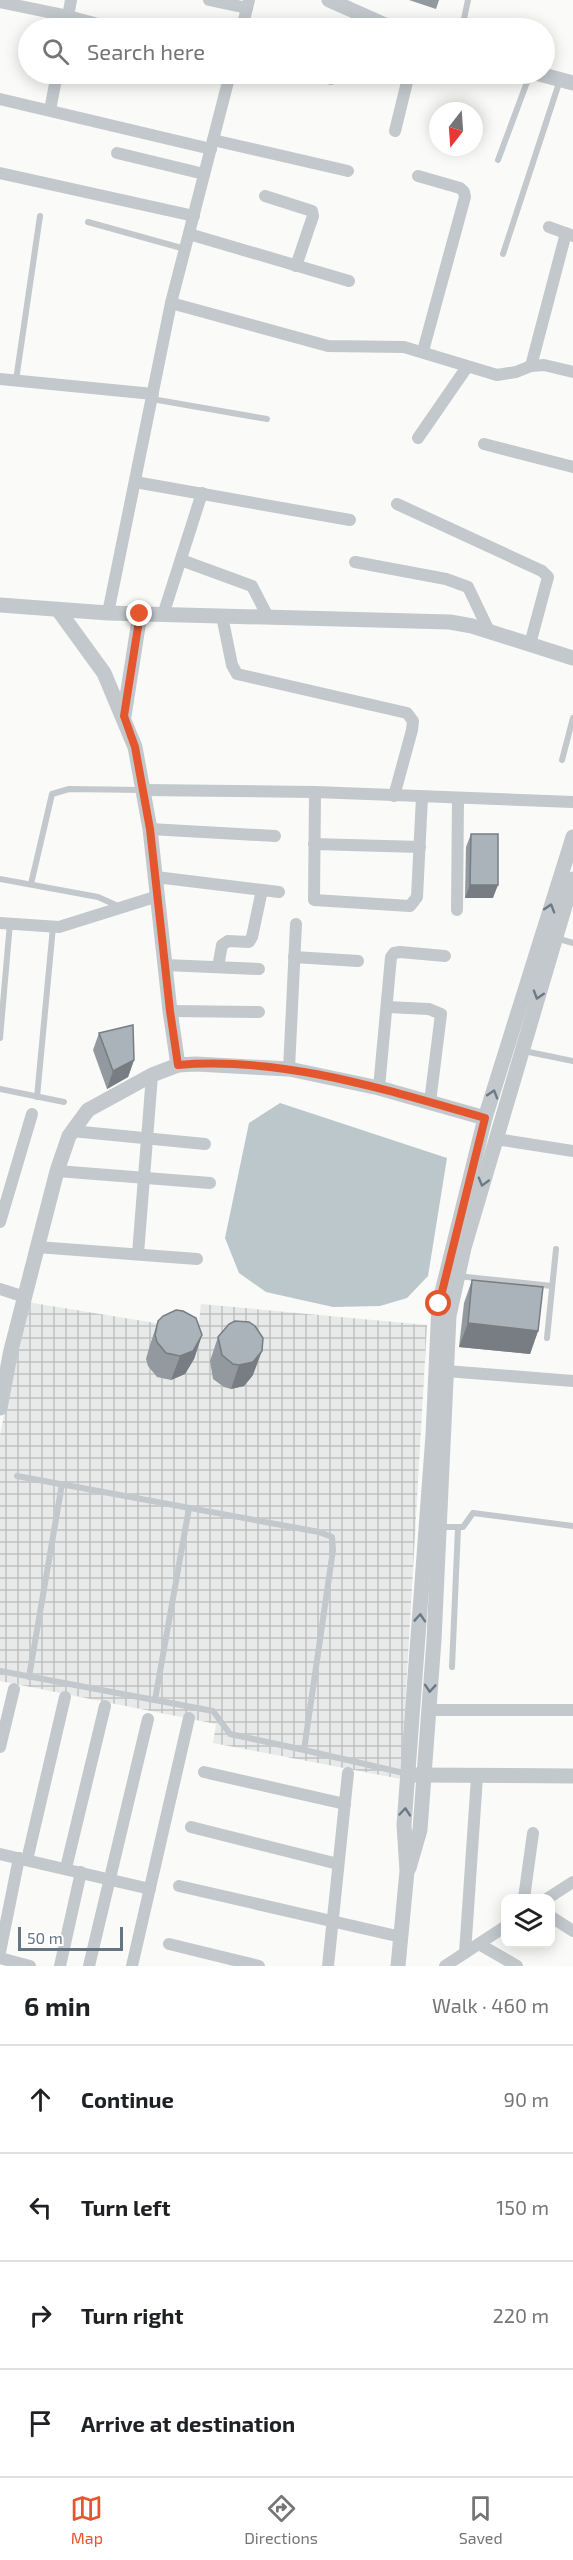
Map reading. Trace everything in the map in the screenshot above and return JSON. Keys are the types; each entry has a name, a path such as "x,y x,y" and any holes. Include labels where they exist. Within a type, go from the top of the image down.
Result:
{"street":[{"path":"68,16 71,0"},
{"path":"209,0 248,4"},
{"path":"329,0 370,18"},
{"path":"0,2 76,18"},
{"path":"50,110 55,84"},
{"path":"108,613 171,303 227,84"},
{"path":"395,131 407,84"},
{"path":"0,99 348,171"},
{"path":"117,153 204,174"},
{"path":"0,173 194,216"},
{"path":"418,176 460,188 465,197 423,351"},
{"path":"265,196 312,211 313,216 296,266"},
{"path":"531,366 569,234 549,227"},
{"path":"189,234 349,281"},
{"path":"171,303 328,346 378,345 423,351 497,375 544,365 573,372"},
{"path":"418,438 467,367"},
{"path":"0,379 152,396"},
{"path":"484,444 573,467"},
{"path":"135,482 350,520"},
{"path":"163,615 202,494"},
{"path":"397,504 542,571 548,577 530,644"},
{"path":"181,560 252,586 268,617"},
{"path":"355,562 447,579 468,587 489,631"},
{"path":"0,605 108,613 450,622 489,631 573,658"},
{"path":"59,611 104,673 124,716 135,747 150,829 178,1065"},
{"path":"124,716 140,614"},
{"path":"222,616 232,666 237,674 407,713 413,721 394,795"},
{"path":"144,790 315,792 573,802"},
{"path":"315,792 314,900 410,906 417,897 422,797"},
{"path":"457,910 458,798"},
{"path":"150,829 275,836"},
{"path":"398,1966 407,1870 418,1844 416,1776 439,1304 485,1118 573,837"},
{"path":"314,844 420,847"},
{"path":"156,877 279,892"},
{"path":"416,1776 429,1710 449,1316 496,1139 573,879"},
{"path":"218,967 222,945 228,942 249,942 252,937 262,890"},
{"path":"5,923 54,927 158,896"},
{"path":"290,1069 296,924"},
{"path":"379,1088 391,957 394,953 445,956"},
{"path":"294,957 358,961"},
{"path":"165,965 259,969"},
{"path":"387,1007 429,1009 441,1014 430,1102"},
{"path":"170,1011 259,1012"},
{"path":"0,1408 6,1349 25,1298 57,1171 72,1131 88,1110 152,1075 178,1065 196,1064 290,1069 379,1088 485,1118"},
{"path":"138,1254 152,1075"},
{"path":"0,1222 3,1199 32,1114"},
{"path":"72,1131 205,1144"},
{"path":"496,1139 572,1148"},
{"path":"57,1171 210,1183"},
{"path":"37,1247 197,1259"},
{"path":"0,1289 25,1298"},
{"path":"446,1371 573,1381"},
{"path":"0,1748 14,1689"},
{"path":"0,1952 65,1697"},
{"path":"66,1868 105,1706"},
{"path":"429,1710 573,1710"},
{"path":"132,1966 189,1718"},
{"path":"89,1966 148,1719"},
{"path":"204,1772 345,1804"},
{"path":"328,1966 348,1773"},
{"path":"416,1776 573,1776"},
{"path":"465,1953 477,1777"},
{"path":"191,1827 338,1864"},
{"path":"525,1894 532,1833"},
{"path":"0,1854 150,1889"},
{"path":"60,1966 81,1872"},
{"path":"555,1894 573,1882"},
{"path":"179,1886 402,1937"},
{"path":"555,1919 573,1931"},
{"path":"445,1966 501,1929"},
{"path":"169,1944 259,1966"},
{"path":"479,1944 517,1966"},
{"path":"0,1958 30,1966"}],"lane":[{"path":"464,18 468,0"},
{"path":"503,254 567,81"},
{"path":"498,160 526,84"},
{"path":"16,380 40,216"},
{"path":"88,222 185,249"},
{"path":"152,396 267,419"},
{"path":"562,760 573,718"},
{"path":"31,884 52,794 69,789 144,790"},
{"path":"0,879 98,897 121,908"},
{"path":"0,1038 5,923"},
{"path":"37,1096 54,927"},
{"path":"555,938 573,943"},
{"path":"522,1051 573,1061"},
{"path":"0,1089 64,1102"},
{"path":"547,1338 556,1249"},
{"path":"458,1276 552,1286"},
{"path":"17,1476 319,1532 332,1537 333,1550 304,1750"},
{"path":"29,1677 62,1484"},
{"path":"154,1700 189,1508"},
{"path":"439,1527 464,1526 472,1513 573,1526"},
{"path":"452,1667 458,1528"},
{"path":"0,1671 213,1711 230,1734 416,1776"}],"shaded area":[{"path":"280,1103 447,1158 428,1276 407,1298 380,1306 333,1307 266,1292 239,1273 225,1238 249,1123"},
{"path":"27,1302 198,1330 201,1304 427,1325 401,1779 213,1743 216,1724 0,1681 0,1435"}],"building":[{"path":"471,834 498,834 498,885 470,885"},
{"path":"133,1025 134,1060 113,1071 99,1033"},
{"path":"472,1280 543,1287 538,1331 468,1323"},
{"path":"176,1310 196,1318 202,1335 193,1351 180,1356 166,1353 157,1342 155,1335 158,1321"},
{"path":"235,1321 249,1322 255,1326 263,1338 262,1351 253,1362 233,1364 222,1355 218,1337 229,1324"}],"route":[{"path":"140,614 124,716 135,747 144,790 178,1065 290,1069 379,1088 485,1118 439,1304"}]}
